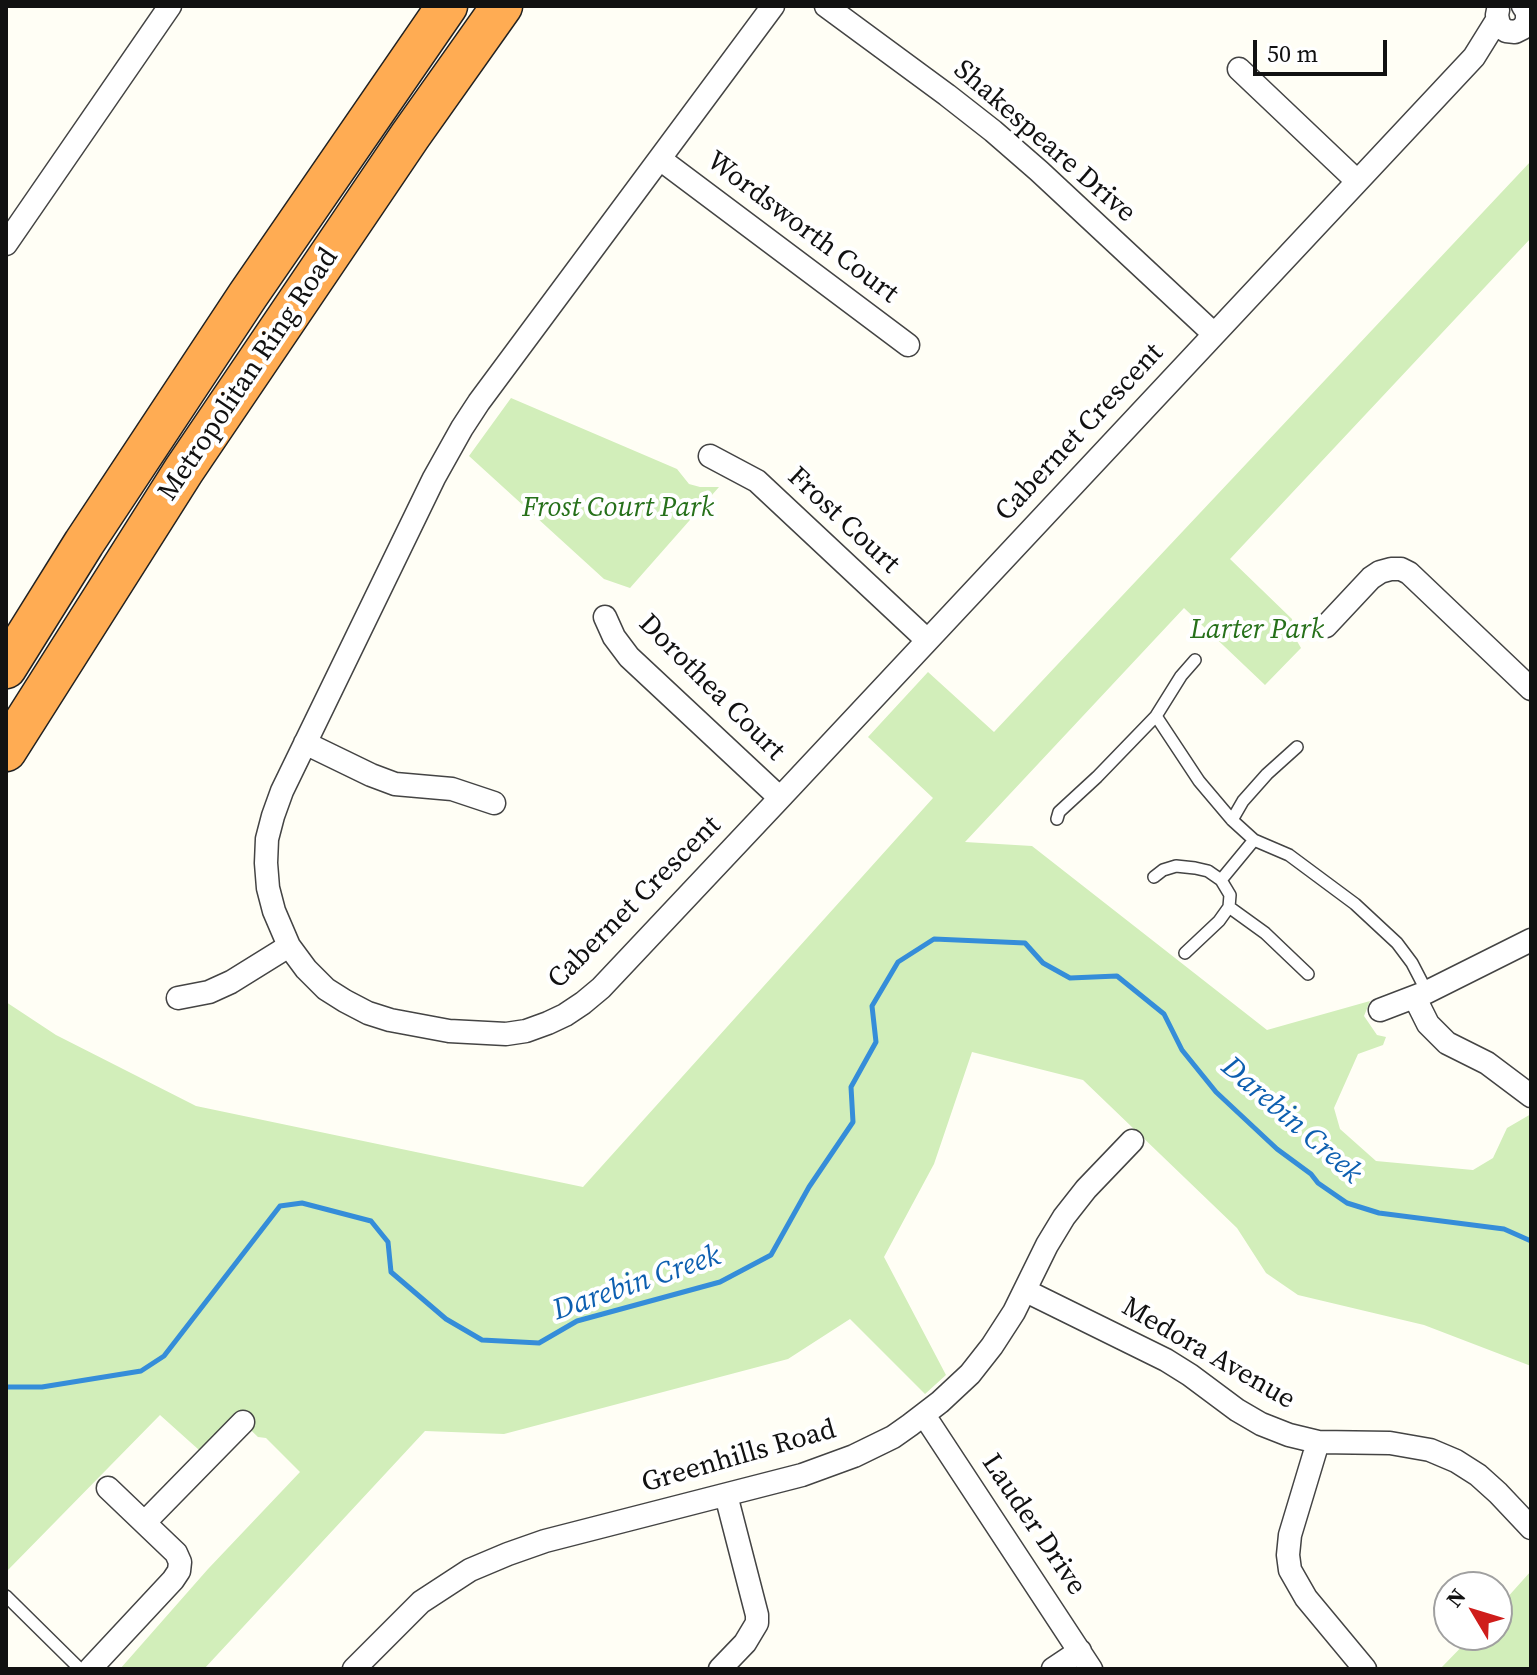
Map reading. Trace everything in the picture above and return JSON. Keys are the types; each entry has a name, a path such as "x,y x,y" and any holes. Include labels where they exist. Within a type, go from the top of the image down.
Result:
{"highway":[{"name":"Metropolitan Ring Road","path":"6,668 84,543 248,295 447,6"},
{"name":"Metropolitan Ring Road","path":"6,751 184,470 401,149 502,6"}],"street":[{"path":"6,244 170,6"},
{"name":"Cabernet Crescent","path":"773,6 479,402 446,455 282,791 267,839 268,888 274,911 289,946 306,969 326,989 368,1013 449,1031 506,1034 526,1031 565,1015 601,988 1357,181 1512,20"},
{"name":"Shakespeare Drive","path":"826,6 1004,141 1214,334"},
{"path":"1239,69 1357,181"},
{"name":"Wordsworth Court","path":"660,159 908,345"},
{"name":"Frost Court","path":"710,456 757,481 927,640"},
{"path":"1326,626 1371,578 1380,572 1401,569 1409,573 1531,689"},
{"name":"Dorothea Court","path":"605,617 614,637 629,657 780,798"},
{"path":"305,743 395,784 452,789 494,803"},
{"path":"1380,1010 1421,995 1531,940"},
{"path":"178,998 209,992 231,982 289,946"},
{"path":"1421,995 1428,1024 1447,1043 1487,1063 1531,1096"},
{"name":"Greenhills Road","path":"354,1669 421,1602 470,1570 545,1541 802,1475 842,1461 893,1437 924,1415 970,1374 992,1346 1026,1291 1064,1217 1132,1141"},
{"name":"Medora Avenue","path":"1026,1291 1166,1360 1261,1424 1318,1442 1390,1443 1430,1450 1456,1461 1478,1475 1531,1528"},
{"name":"Lauder Drive","path":"924,1415 1085,1660"},
{"path":"145,1522 243,1422"},
{"path":"1318,1442 1290,1535 1290,1570 1306,1598 1365,1669"},
{"path":"90,1669 173,1580 180,1562 176,1553 108,1488"},
{"path":"720,1669 745,1643 757,1623 755,1601 726,1495"},
{"path":"1053,1669 1085,1660"}],"lane":[{"path":"1057,819 1059,812 1156,716 1195,660"},
{"path":"1156,716 1199,781 1232,820 1254,840 1289,855 1355,904 1397,943 1412,963 1421,995"},
{"path":"1232,820 1243,801 1267,774 1297,747"},
{"path":"1221,880 1254,840"},
{"path":"1154,877 1176,866 1208,871 1221,880 1230,895 1229,907 1219,921 1185,953"},
{"path":"1229,907 1265,933 1308,974"},
{"path":"6,1596 80,1669"}],"green space":[{"name":"Larter Park","path":"1531,161 1531,238 1230,559 1292,619 1294,636 1301,648 1265,685 1184,608 965,842 1032,846 1267,1030 1370,1001 1364,1016 1377,1035 1386,1037 1383,1045 1358,1054 1334,1108 1340,1129 1376,1161 1473,1170 1493,1158 1507,1128 1531,1114 1531,1366 1424,1325 1298,1295 1266,1273 1237,1228 1083,1080 972,1052 934,1164 884,1257 946,1375 925,1394 850,1319 788,1359 504,1434 425,1431 204,1669 120,1669 208,1569 300,1472 266,1438 258,1437 235,1415 199,1450 160,1415 6,1572 6,1002 56,1035 196,1106 583,1187 933,798 868,737 928,672 994,732"},
{"name":"Frost Court Park","path":"511,398 677,469 689,484 719,487 630,588 604,579 469,456"},
{"path":"1531,1571 1531,1669 1440,1669 1457,1651 1513,1651 1513,1591"}],"waterway":[{"name":"Darebin Creek","path":"6,1387 42,1387 141,1371 164,1356 280,1206 302,1203 371,1221 388,1242 391,1272 446,1319 482,1340 539,1343 577,1321 720,1282 771,1255 809,1187 853,1122 851,1087 876,1042 872,1006 898,962 934,939 1025,943 1043,963 1070,978 1117,976 1164,1014 1182,1050 1216,1092 1277,1149 1347,1203 1379,1213 1504,1229 1531,1241"}]}
